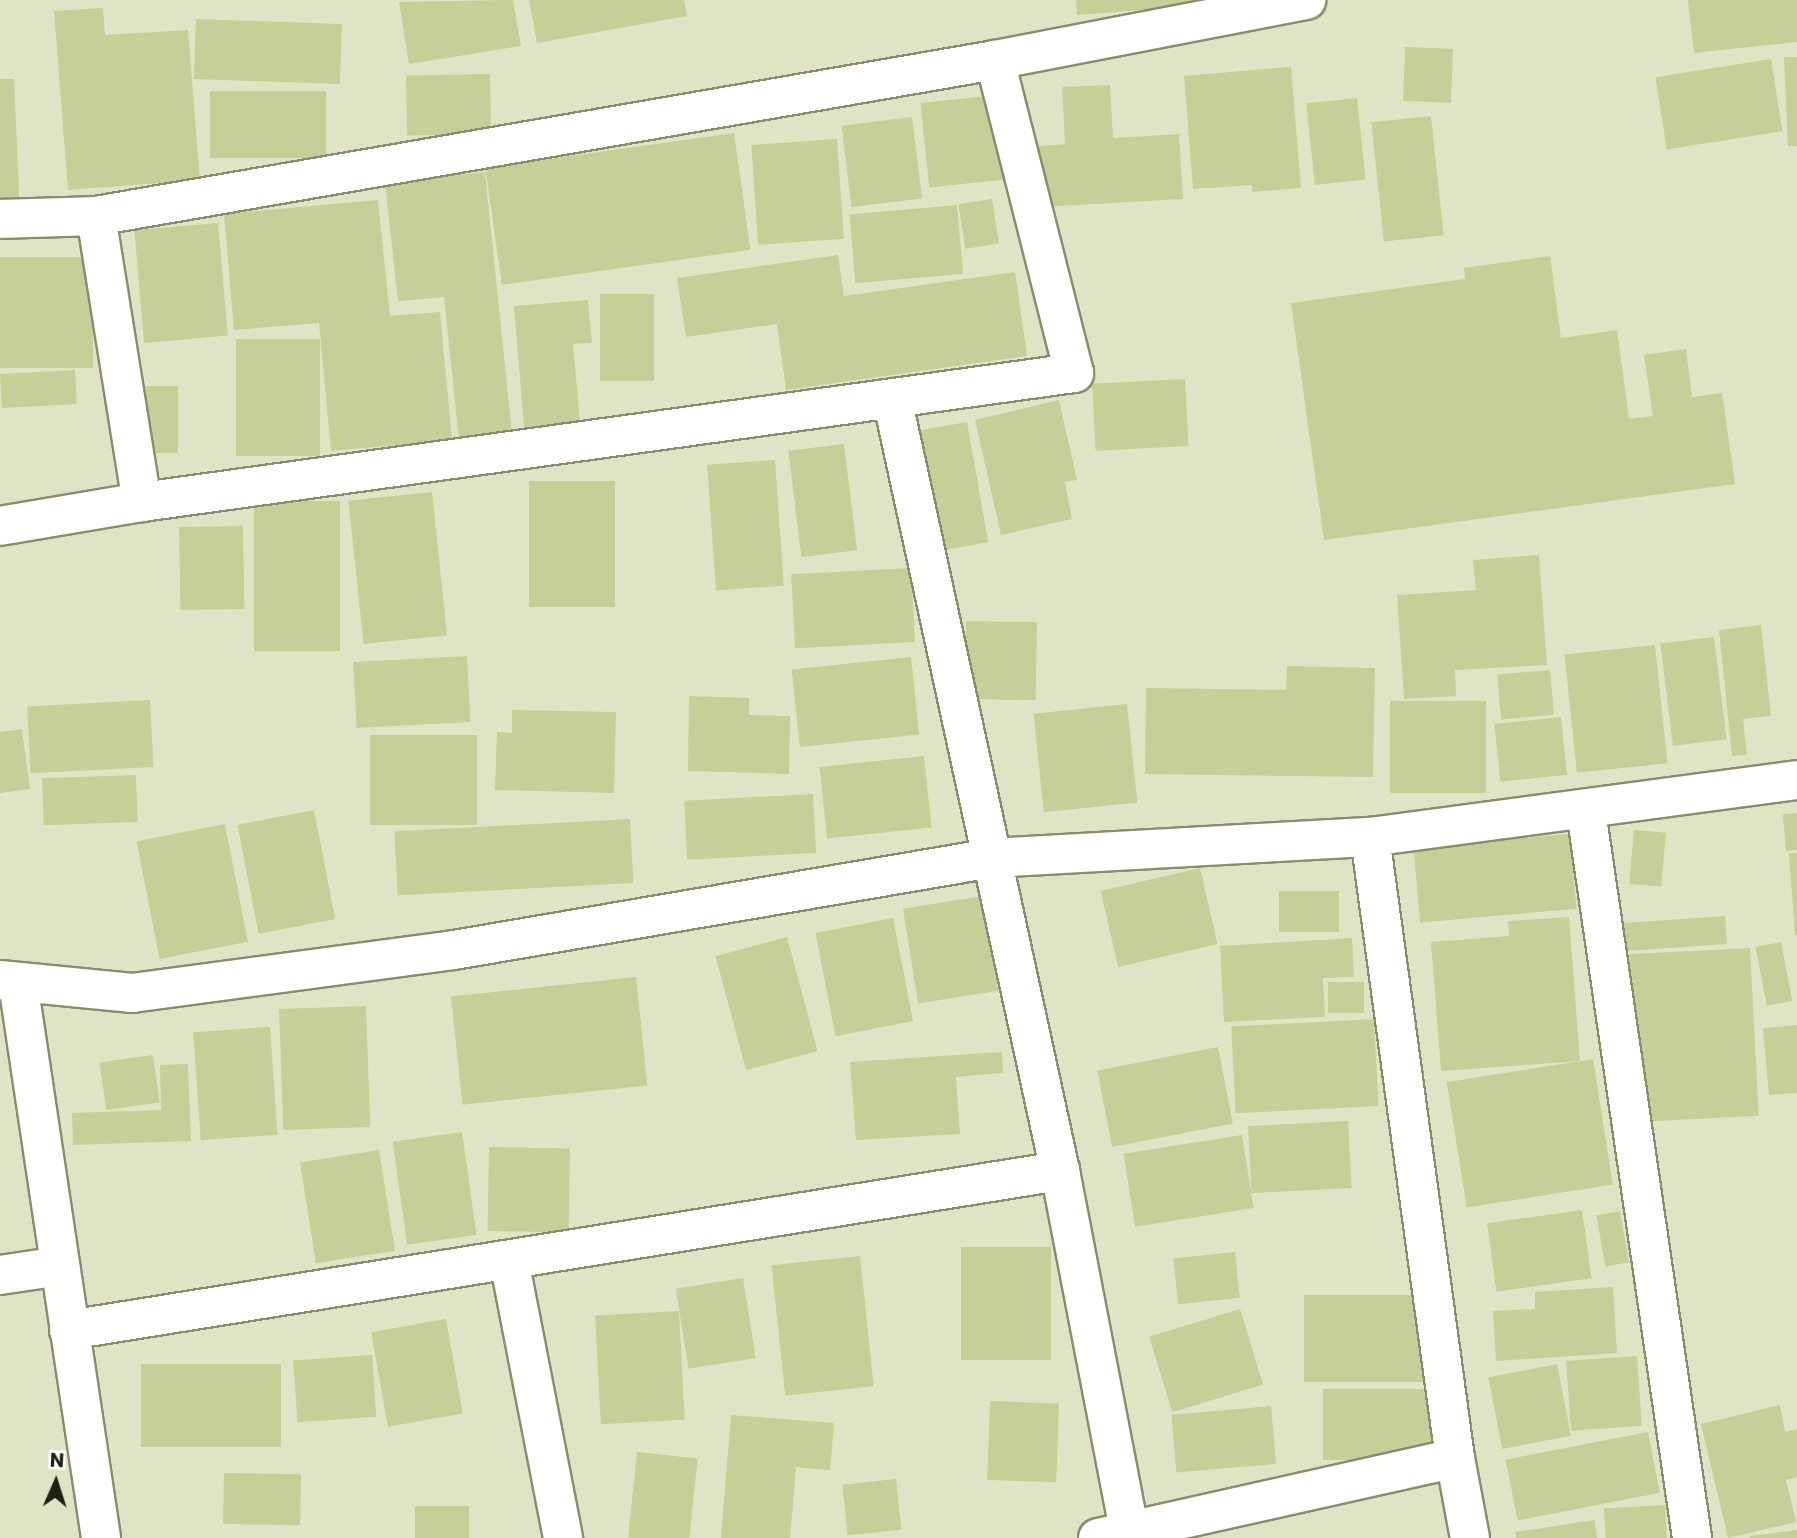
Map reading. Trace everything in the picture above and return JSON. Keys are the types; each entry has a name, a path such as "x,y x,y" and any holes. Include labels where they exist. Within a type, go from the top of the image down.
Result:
{"street":[{"path":"0,219 96,216 995,60 1306,0"},
{"path":"0,526 142,502 1074,373 995,60"},
{"path":"96,216 142,502"},
{"path":"892,398 1060,1171 1120,1537 1455,1458"},
{"path":"101,1538 60,1266 9,981 132,993 454,950 992,858 1370,837 1586,811 1797,780"},
{"path":"1586,811 1692,1538"},
{"path":"1370,837 1455,1458 1471,1538"},
{"path":"69,1330 1060,1171"},
{"path":"509,1260 563,1538"},
{"path":"0,1275 60,1266"}],"building":[{"path":"513,0 521,46 409,64 399,2"},
{"path":"529,0 684,0 687,16 537,43"},
{"path":"1076,0 1216,0 1216,4 1077,15"},
{"path":"1688,0 1797,0 1797,42 1694,53"},
{"path":"103,8 105,35 188,30 200,180 68,190 54,11"},
{"path":"196,19 342,24 340,84 194,79"},
{"path":"1405,47 1453,49 1451,103 1403,101"},
{"path":"1784,57 1797,57 1797,146 1788,146"},
{"path":"1771,59 1782,131 1667,149 1655,77"},
{"path":"1291,67 1301,188 1252,192 1252,185 1193,189 1184,76"},
{"path":"490,74 491,134 407,135 406,75"},
{"path":"0,79 14,79 20,214 0,215"},
{"path":"1110,85 1113,138 1179,134 1183,199 1042,207 1039,146 1065,144 1062,87"},
{"path":"210,91 326,91 326,158 210,158"},
{"path":"996,95 1005,180 929,187 920,103"},
{"path":"1357,98 1366,180 1315,185 1306,103"},
{"path":"1431,116 1444,235 1384,242 1371,122"},
{"path":"912,117 922,198 852,207 842,126"},
{"path":"734,133 750,250 502,285 485,168"},
{"path":"837,139 844,239 758,245 751,145"},
{"path":"485,172 512,434 459,440 444,297 398,301 385,183"},
{"path":"992,199 999,243 965,249 958,204"},
{"path":"378,200 390,316 440,312 452,440 331,451 319,323 234,330 224,214"},
{"path":"957,205 963,274 855,283 849,214"},
{"path":"218,223 228,336 144,343 134,230"},
{"path":"838,255 844,296 1015,272 1027,356 786,390 777,324 686,337 677,278"},
{"path":"1550,256 1561,338 1617,330 1629,419 1653,416 1644,355 1686,349 1692,397 1722,393 1735,484 1324,540 1291,303 1465,279 1464,268"},
{"path":"0,257 93,257 93,368 0,368"},
{"path":"600,294 654,294 654,381 600,381"},
{"path":"588,300 592,343 573,344 581,434 525,438 514,306"},
{"path":"236,339 320,339 320,456 236,456"},
{"path":"75,370 77,404 2,408 0,374"},
{"path":"1185,379 1189,446 1096,451 1092,384"},
{"path":"139,386 178,386 178,453 139,453"},
{"path":"1059,400 1077,480 1065,482 1072,519 1001,535 975,420"},
{"path":"967,422 988,542 935,552 914,431"},
{"path":"844,444 857,550 801,557 788,451"},
{"path":"775,460 784,586 716,590 707,465"},
{"path":"529,481 615,481 615,607 529,607"},
{"path":"432,492 447,635 364,644 348,501"},
{"path":"254,501 340,501 340,651 254,651"},
{"path":"243,526 244,609 180,610 179,527"},
{"path":"1539,555 1547,665 1455,670 1456,696 1404,699 1397,595 1476,590 1473,560"},
{"path":"911,568 915,642 795,648 791,574"},
{"path":"966,621 1037,622 1036,700 965,699"},
{"path":"1761,625 1771,716 1743,719 1747,755 1732,756 1719,630"},
{"path":"1714,637 1727,739 1673,746 1660,644"},
{"path":"1655,645 1667,763 1577,773 1564,655"},
{"path":"467,656 470,722 357,728 353,662"},
{"path":"911,657 919,735 800,747 792,670"},
{"path":"1287,666 1375,668 1373,777 1145,774 1146,688 1286,690"},
{"path":"1550,670 1554,715 1501,719 1497,675"},
{"path":"689,696 749,698 749,715 790,716 789,774 688,771"},
{"path":"150,700 154,767 31,773 27,706"},
{"path":"1390,701 1486,701 1486,793 1390,793"},
{"path":"1127,704 1137,802 1044,812 1034,714"},
{"path":"512,710 616,712 614,793 495,790 497,732 512,733"},
{"path":"1561,717 1567,775 1500,782 1494,724"},
{"path":"22,729 30,789 0,793 0,732"},
{"path":"370,735 477,735 477,825 370,825"},
{"path":"924,756 932,828 827,839 820,767"},
{"path":"136,775 138,822 44,825 42,778"},
{"path":"813,794 816,853 687,860 684,801"},
{"path":"314,810 335,919 259,934 237,825"},
{"path":"1797,813 1797,850 1786,851 1783,814"},
{"path":"630,819 633,883 398,895 394,831"},
{"path":"225,824 248,942 160,959 137,841"},
{"path":"1634,830 1666,833 1661,887 1629,884"},
{"path":"1570,834 1577,909 1420,922 1414,848"},
{"path":"1789,853 1797,853 1797,935 1795,935"},
{"path":"1200,868 1218,944 1118,967 1101,891"},
{"path":"1279,891 1339,891 1339,932 1279,932"},
{"path":"983,896 998,991 918,1003 903,909"},
{"path":"1725,916 1727,944 1625,951 1623,923"},
{"path":"1569,917 1580,1061 1441,1071 1431,942 1509,936 1508,921"},
{"path":"893,918 913,1021 835,1036 815,933"},
{"path":"787,937 818,1051 746,1070 716,956"},
{"path":"1352,938 1354,977 1323,978 1325,1017 1224,1022 1220,946"},
{"path":"1781,942 1792,1001 1767,1006 1755,947"},
{"path":"1750,948 1759,1116 1638,1122 1629,954"},
{"path":"636,977 647,1085 462,1105 451,996"},
{"path":"1328,982 1364,982 1364,1013 1328,1013"},
{"path":"366,1006 370,1127 283,1130 279,1009"},
{"path":"1374,1019 1379,1106 1236,1113 1231,1026"},
{"path":"1797,1025 1797,1093 1769,1095 1763,1028"},
{"path":"270,1027 278,1135 201,1140 193,1032"},
{"path":"1218,1047 1233,1124 1112,1147 1097,1070"},
{"path":"1002,1052 1003,1073 956,1077 960,1134 856,1140 850,1062"},
{"path":"153,1055 160,1103 106,1110 100,1063"},
{"path":"1593,1059 1613,1184 1467,1208 1447,1082"},
{"path":"188,1064 191,1141 73,1145 72,1113 161,1110 160,1065"},
{"path":"1348,1121 1352,1188 1252,1193 1248,1126"},
{"path":"462,1132 476,1235 407,1245 393,1142"},
{"path":"1242,1135 1254,1208 1135,1227 1123,1154"},
{"path":"489,1147 570,1148 569,1232 488,1231"},
{"path":"379,1150 395,1251 316,1263 300,1163"},
{"path":"1582,1210 1592,1278 1497,1292 1487,1223"},
{"path":"1620,1211 1629,1262 1605,1266 1596,1215"},
{"path":"961,1247 1051,1247 1051,1360 961,1360"},
{"path":"1235,1252 1240,1298 1178,1304 1173,1258"},
{"path":"860,1256 874,1386 785,1396 771,1265"},
{"path":"743,1278 756,1358 689,1369 676,1289"},
{"path":"1613,1287 1617,1353 1496,1361 1493,1311 1535,1309 1535,1292"},
{"path":"1304,1295 1424,1295 1424,1382 1304,1382"},
{"path":"1240,1309 1263,1385 1172,1412 1149,1337"},
{"path":"679,1311 685,1420 601,1424 595,1315"},
{"path":"446,1319 463,1414 388,1427 371,1332"},
{"path":"372,1355 376,1417 298,1422 293,1361"},
{"path":"1637,1356 1642,1426 1571,1431 1566,1361"},
{"path":"141,1364 281,1364 281,1447 141,1447"},
{"path":"1557,1364 1571,1436 1502,1449 1488,1377"},
{"path":"1323,1389 1431,1389 1431,1460 1323,1460"},
{"path":"990,1401 1059,1403 1056,1482 987,1480"},
{"path":"1780,1405 1785,1432 1797,1429 1797,1477 1786,1480 1796,1522 1728,1538 1701,1424"},
{"path":"1271,1406 1276,1464 1176,1472 1171,1415"},
{"path":"731,1415 834,1423 830,1470 796,1467 790,1538 721,1538"},
{"path":"1648,1432 1660,1493 1517,1521 1506,1460"},
{"path":"637,1452 698,1458 689,1538 628,1538"},
{"path":"224,1473 301,1474 300,1525 223,1524"},
{"path":"896,1479 901,1530 848,1535 842,1485"},
{"path":"1665,1505 1667,1538 1606,1538 1604,1508"},
{"path":"415,1506 469,1506 469,1538 415,1538"},
{"path":"1595,1520 1597,1538 1516,1538 1515,1532"},
{"path":"1797,1530 1797,1538 1750,1538 1750,1536"}]}
